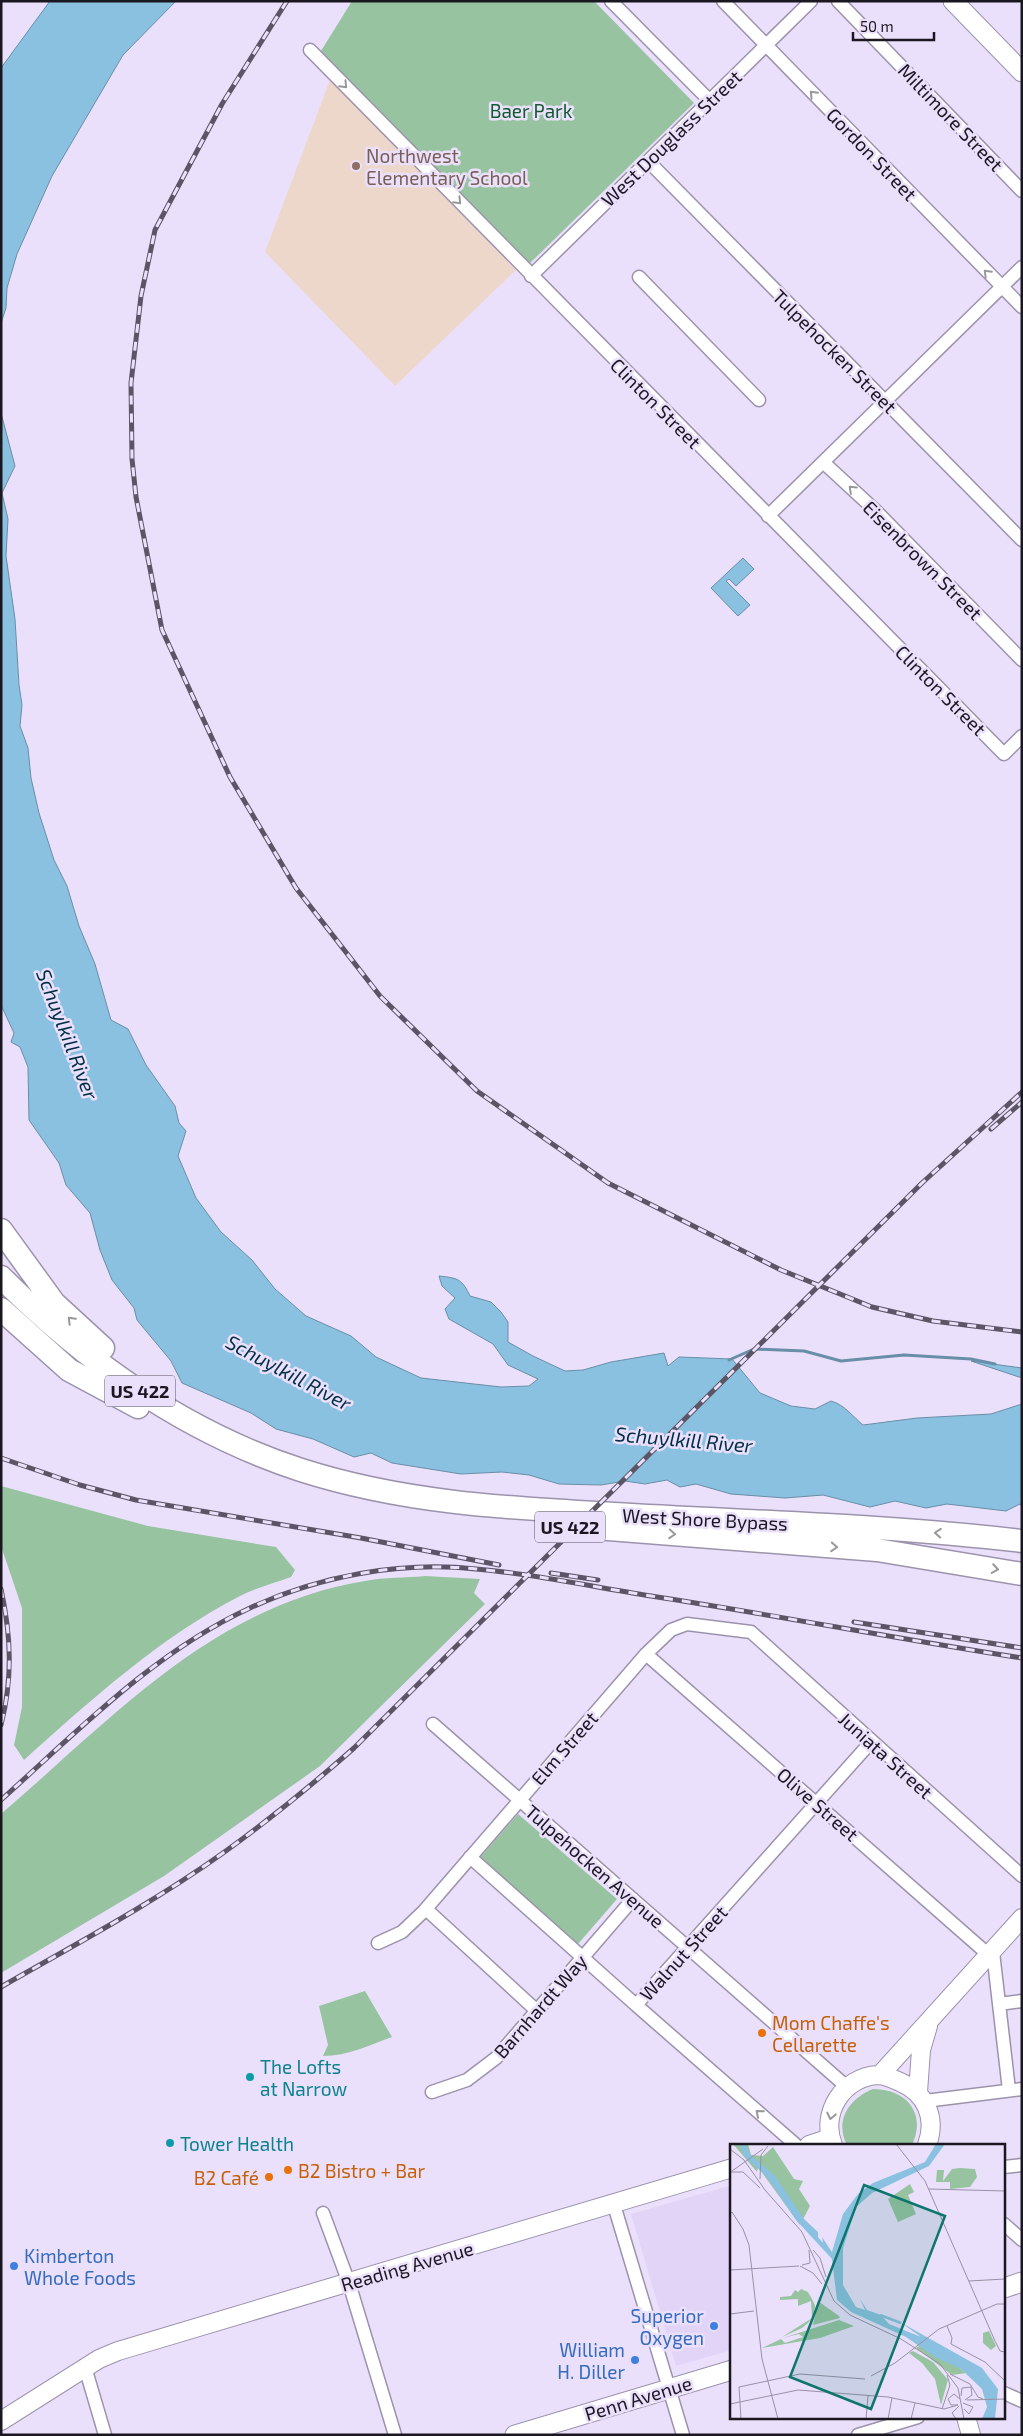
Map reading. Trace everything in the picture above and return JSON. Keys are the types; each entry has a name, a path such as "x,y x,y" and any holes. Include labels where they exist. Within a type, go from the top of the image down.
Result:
{"highway":[{"path":"1,1230 54,1303 71,1321 129,1370 152,1386 301,1470"},
{"name":"West Shore Bypass","path":"1,1277 60,1334 107,1370 136,1389 237,1445 301,1470 396,1495 475,1506 882,1529 1022,1541"},
{"name":"West Shore Bypass","path":"1,1296 40,1334 96,1379 138,1407 203,1443 296,1482 394,1508 492,1520 877,1550 1022,1574"},
{"path":"1,1309 70,1370 138,1407"}],"main road":[{"path":"953,1 1022,72"},
{"path":"1006,2287 1022,2282"},
{"name":"Penn Avenue","path":"515,2435 730,2371"}],"street":[{"path":"611,1 710,101"},
{"name":"Gordon Street","path":"723,1 1022,307"},
{"name":"West Douglass Street","path":"531,276 811,1"},
{"name":"Miltimore Street","path":"838,1 1022,191"},
{"name":"Clinton Street","path":"310,50 1004,754 1022,736"},
{"name":"Tulpehocken Street","path":"648,161 1022,540"},
{"path":"768,516 1022,267"},
{"path":"639,278 759,400"},
{"name":"Eisenbrown Street","path":"823,462 876,511 1022,660"},
{"name":"Elm Street","path":"378,1943 410,1926 426,1909 519,1799 646,1654 670,1630 687,1624 751,1632"},
{"name":"Juniata Street","path":"751,1632 1022,1876"},
{"name":"Olive Street","path":"646,1654 991,1954"},
{"name":"Tulpehocken Avenue","path":"433,1724 847,2087"},
{"name":"Walnut Street","path":"795,2144 636,2005 689,1948 871,1742"},
{"path":"470,1857 636,2005"},
{"name":"Barnhardt Way","path":"432,2092 477,2074 496,2058 633,1899"},
{"path":"426,1909 537,2011"},
{"path":"880,2075 1022,1918"},
{"path":"815,2144 832,2141 829,2126 832,2110 839,2095 857,2080 880,2075 898,2081 921,2096 1015,2089 991,1954"},
{"path":"1000,2004 1022,2001"},
{"path":"927,2144 931,2124 921,2096 921,2050 925,2035 934,2017"},
{"path":"1006,2167 1022,2165"},
{"name":"Reading Avenue","path":"1,2421 85,2368 118,2351 614,2205 730,2169"},
{"path":"614,2205 683,2435"},
{"path":"323,2213 349,2283 395,2435"},
{"path":"1006,2226 1022,2240"},
{"path":"85,2368 105,2435"},
{"path":"1006,2394 1022,2401"},
{"path":"858,2435 915,2418"},
{"path":"966,2418 972,2435"}],"shaded area":[{"name":"Northwest Elementary School","path":"330,80 516,270 395,386 265,252"},
{"path":"730,2186 730,2351 676,2366 631,2214"}],"green space":[{"name":"Baer Park","path":"352,1 594,1 694,103 528,265 321,51"},
{"path":"1,1486 148,1526 276,1547 295,1570 291,1577 240,1596 210,1613 154,1650 101,1692 24,1760 14,1745 22,1707 22,1608 1,1546"},
{"path":"425,1576 480,1579 474,1593 485,1604 320,1766 164,1876 1,1973 1,1814 125,1705 168,1671 212,1640 259,1614 310,1594 365,1581"},
{"path":"518,1814 617,1899 578,1944 479,1859"},
{"path":"365,1991 392,2037 350,2052 323,2056 328,2045 319,2006"},
{"path":"873,2089 885,2090 904,2098 911,2105 917,2123 912,2144 847,2144 843,2136 843,2119 851,2104"}],"water":[{"path":"50,1 176,1 123,55 52,176 17,254 7,288 6,308 1,323 1,68"},
{"name":"Schuylkill River","path":"1,413 15,466 2,493 8,519 6,556 15,619 22,705 20,726 28,748 31,778 39,813 54,860 67,886 79,926 95,964 111,1020 128,1029 146,1065 175,1106 179,1123 186,1131 178,1156 196,1198 221,1232 252,1260 275,1289 306,1316 351,1336 376,1357 421,1378 501,1387 529,1386 538,1379 508,1365 493,1344 449,1319 445,1309 455,1298 442,1286 439,1276 459,1280 470,1296 491,1302 508,1322 508,1342 565,1371 583,1370 611,1362 664,1353 668,1366 679,1357 732,1359 760,1393 791,1406 815,1409 831,1401 844,1408 863,1425 917,1418 991,1414 1022,1404 1022,1506 1020,1504 1006,1511 947,1504 926,1508 895,1501 870,1507 823,1495 785,1498 731,1494 696,1484 680,1487 667,1480 645,1484 625,1481 601,1485 559,1484 529,1475 502,1472 461,1474 392,1463 371,1453 354,1457 313,1439 276,1429 251,1413 182,1383 171,1361 137,1320 134,1308 112,1280 100,1250 90,1213 66,1185 59,1163 29,1120 28,1067 20,1047 11,1042 14,1033 1,1005"},
{"path":"743,558 754,569 736,586 729,579 726,581 750,605 738,616 711,588"},
{"path":"971,1361 1022,1368 1022,1378"}],"waterway":[{"path":"729,1360 754,1349 804,1351 841,1361 904,1355 971,1359 995,1364"}],"railway":[{"path":"287,1 222,104 155,230 141,296 131,383 132,459 136,497 162,630 230,777 296,888 380,996 477,1091 608,1183 781,1270 872,1307 933,1321 1022,1332"},
{"path":"1,1987 114,1923 196,1871 274,1815 354,1748 922,1183 1022,1092"},
{"path":"991,1129 1022,1102"},
{"path":"1,1458 80,1485 136,1500 361,1538 499,1565"},
{"path":"1,1800 119,1694 182,1647 215,1626 250,1608 304,1587 332,1579 389,1569 447,1567 520,1574 1022,1658"},
{"path":"551,1573 598,1580"},
{"path":"1,1589 9,1640 9,1673 1,1725"},
{"path":"854,1622 1022,1648"}],"place":[{"name":"Northwest Elementary School","path":"356,166"},
{"name":"Mom Chaffe's Cellarette","path":"762,2033"},
{"name":"The Lofts at Narrow","path":"250,2077"},
{"name":"Tower Health","path":"170,2143"},
{"name":"B2 Bistro + Bar","path":"288,2170"},
{"name":"B2 Café","path":"269,2177"},
{"name":"Kimberton Whole Foods","path":"14,2266"},
{"name":"Superior Oxygen","path":"714,2326"},
{"name":"William H. Diller","path":"635,2360"}]}
